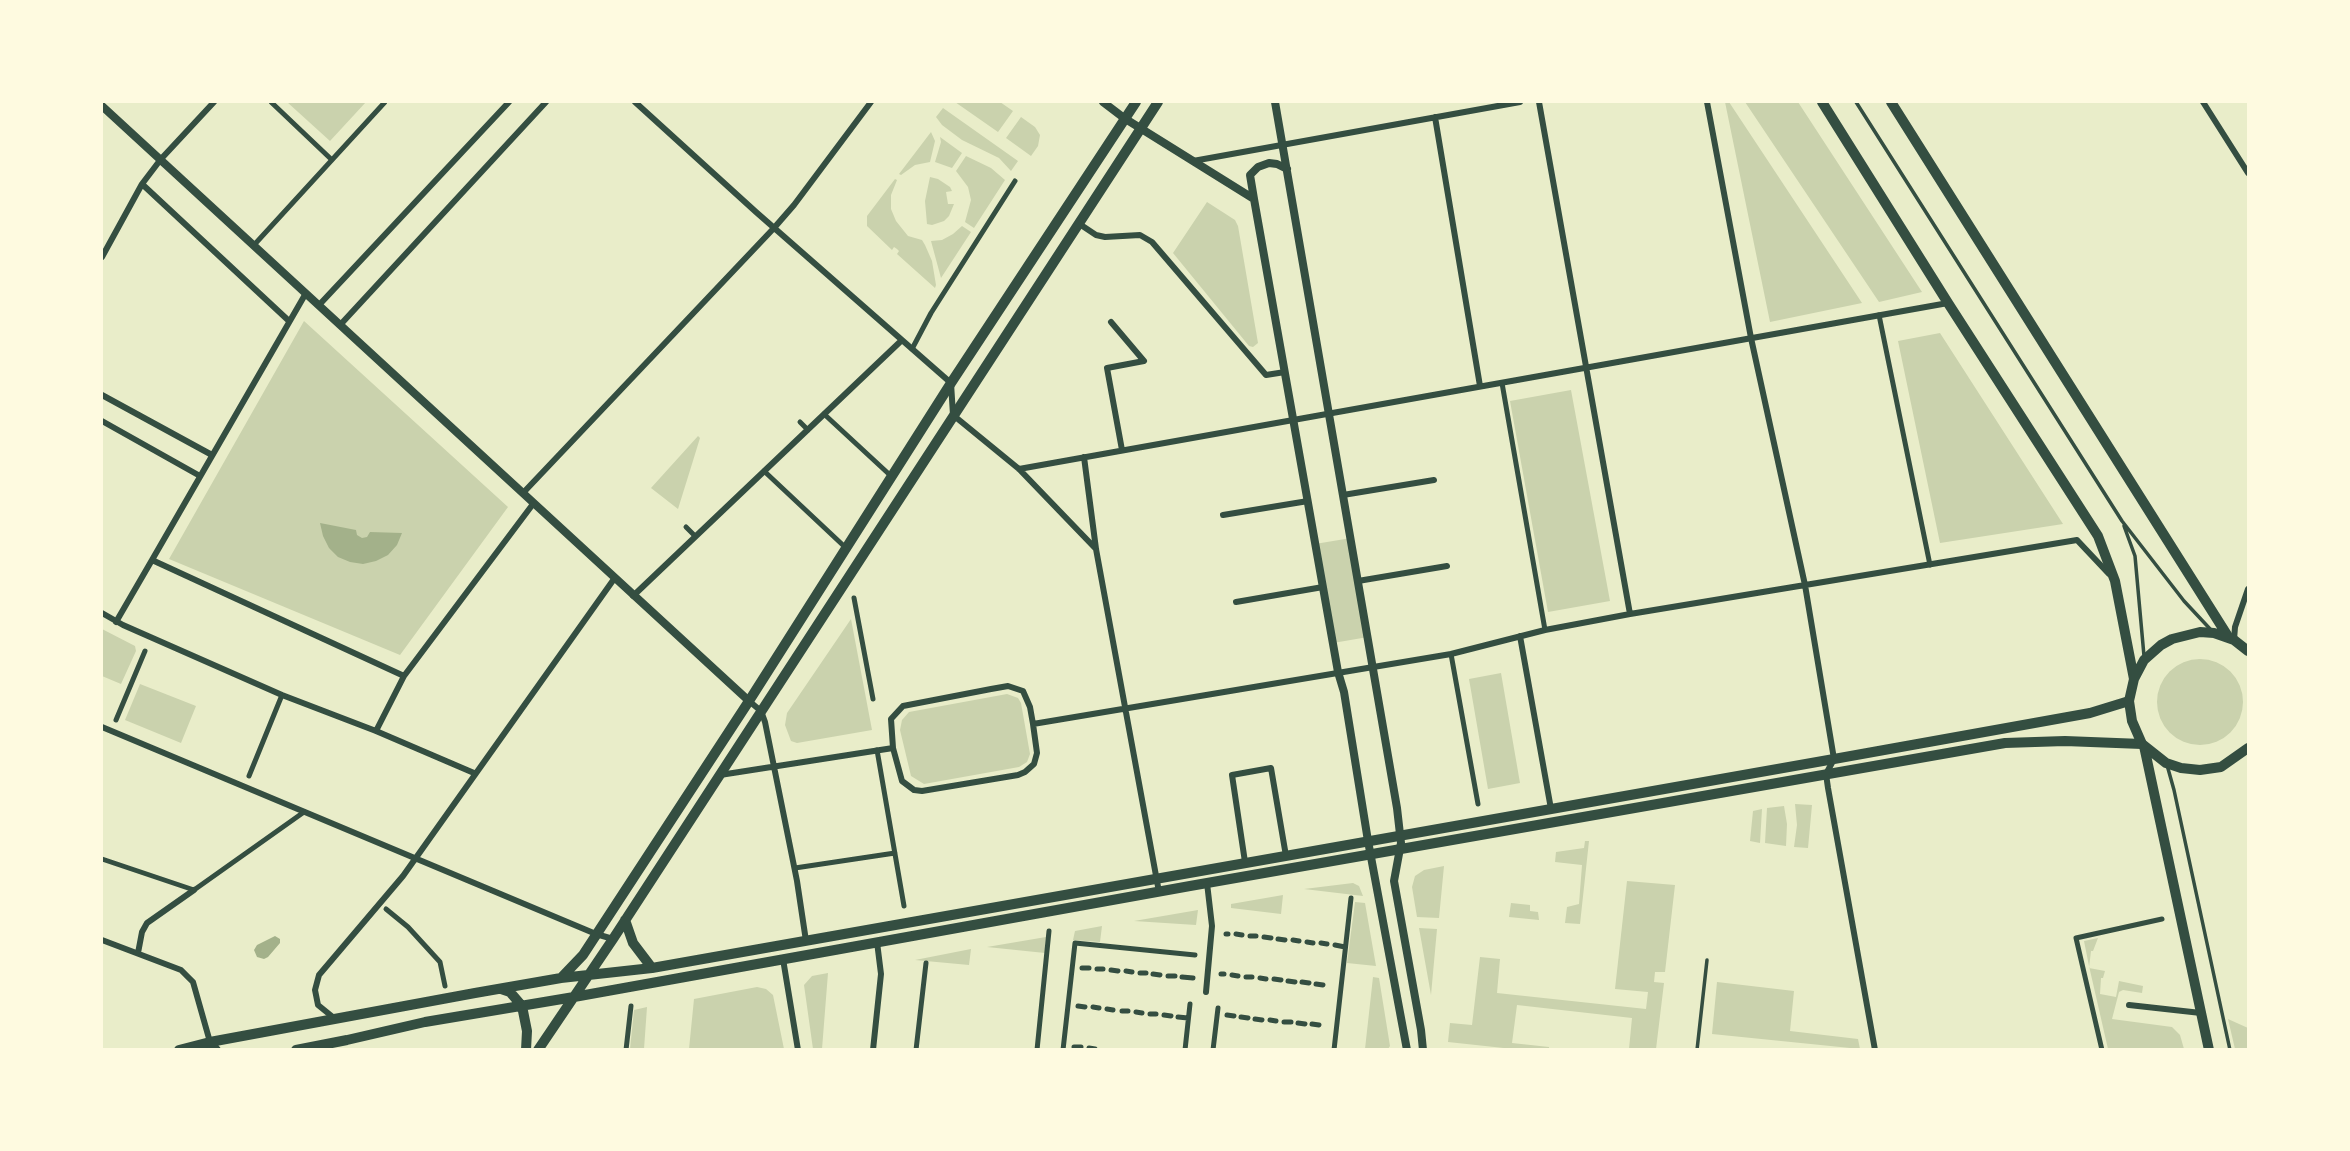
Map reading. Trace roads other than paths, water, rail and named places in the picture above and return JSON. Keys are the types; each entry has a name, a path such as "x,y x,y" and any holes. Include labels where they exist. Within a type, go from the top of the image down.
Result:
{"main road":[{"path":"561,978 583,955 749,701 951,383 1136,102"},
{"path":"538,1049 613,939 1158,102"},
{"path":"1822,102 2098,536 2115,581 2134,679"},
{"path":"1891,102 2233,639"},
{"path":"2209,1049 2143,745 2132,721 2129,701 2134,679 2144,660 2172,639 2200,632 2214,633 2233,639 2249,651"},
{"path":"2233,639 2249,638"},
{"path":"179,1049 211,1047 334,1018 561,978 652,968 1834,759 2090,713 2129,701"},
{"path":"296,1049 359,1038 425,1021 574,998 1207,883 2005,743 2065,740 2143,745 2166,763 2200,770 2221,766 2249,748"},
{"path":"625,920 633,943 652,968"},
{"path":"501,989 510,992 522,1006 527,1031 526,1049"}],"street":[{"path":"102,257 142,184 161,159 214,102"},
{"path":"271,102 332,160"},
{"path":"254,245 385,102"},
{"path":"320,304 509,102"},
{"path":"341,324 546,102"},
{"path":"635,102 951,383 953,415 1019,468 1096,549"},
{"path":"523,493 774,228 871,102"},
{"path":"1103,102 1254,199"},
{"path":"1275,102 1401,836 1394,881 1423,1049"},
{"path":"1193,161 1520,102"},
{"path":"1539,102 1630,614"},
{"path":"1707,102 1751,338 1805,585 1834,759 1826,774 1875,1049"},
{"path":"2203,102 2249,173"},
{"path":"102,106 320,304 614,579 761,711 795,869 806,941"},
{"path":"1435,117 1480,386"},
{"path":"1287,169 1269,163 1258,167 1250,176 1338,672 1345,692 1368,841 1407,1049"},
{"path":"912,349 1015,181"},
{"path":"142,184 289,321"},
{"path":"1078,223 1096,235 1140,235 1152,242 1266,375 1285,372"},
{"path":"116,621 306,293"},
{"path":"1019,468 1948,303"},
{"path":"1878,315 1930,565"},
{"path":"1111,322 1144,361 1107,368 1122,450"},
{"path":"633,596 902,340"},
{"path":"1502,383 1545,631"},
{"path":"102,395 212,455"},
{"path":"824,414 891,476"},
{"path":"102,421 200,477"},
{"path":"800,422 808,430"},
{"path":"1084,457 1096,549 1158,892"},
{"path":"764,471 846,548"},
{"path":"1343,495 1434,480"},
{"path":"1223,515 1308,501"},
{"path":"376,731 404,676 533,504"},
{"path":"686,527 695,536"},
{"path":"1032,724 1451,654 1520,636 1630,614 2077,540 2115,581"},
{"path":"152,560 404,676"},
{"path":"1359,581 1447,566"},
{"path":"334,1018 318,1005 315,989 319,975 403,876 614,579"},
{"path":"1236,602 1323,587"},
{"path":"2233,639 2249,589"},
{"path":"854,598 873,699"},
{"path":"102,613 282,695 474,773"},
{"path":"1520,636 1551,809"},
{"path":"116,720 145,651"},
{"path":"1451,654 1478,804"},
{"path":"1008,687 1023,691 1027,696 1037,753 1034,764 1018,775 922,791 914,790 902,781 893,748 891,719 903,706 1008,687"},
{"path":"249,776 282,695"},
{"path":"102,727 613,939"},
{"path":"718,776 893,748"},
{"path":"877,750 904,906"},
{"path":"1245,862 1232,775 1271,768 1286,856"},
{"path":"138,953 142,932 147,923 304,812"},
{"path":"795,869 895,853"},
{"path":"102,859 194,890"},
{"path":"1206,992 1212,926 1207,883"},
{"path":"1334,1049 1351,898"},
{"path":"386,909 408,927 440,962 445,986"},
{"path":"2102,1049 2076,938 2162,919"},
{"path":"1037,1049 1049,931"},
{"path":"102,940 181,970 193,982 211,1047"},
{"path":"873,1049 881,974 877,942"},
{"path":"1065,1047 1076,1006 1080,967 1075,943 1195,955"},
{"path":"1335,945 1345,947"},
{"path":"783,959 798,1049"},
{"path":"916,1049 926,963"},
{"path":"1175,976 1193,978"},
{"path":"1331,985 1341,987"},
{"path":"1185,1049 1190,1004"},
{"path":"2129,1005 2201,1013"},
{"path":"626,1049 631,1006"},
{"path":"1213,1049 1218,1012"},
{"path":"1178,1017 1188,1018"},
{"path":"1319,1025 1336,1027"}],"lane":[{"path":"1856,102 2122,521 2184,601 2214,633"},
{"path":"2122,521 2135,556 2144,660"},
{"path":"2166,763 2230,1049"},
{"path":"1697,1049 1707,960"}]}
